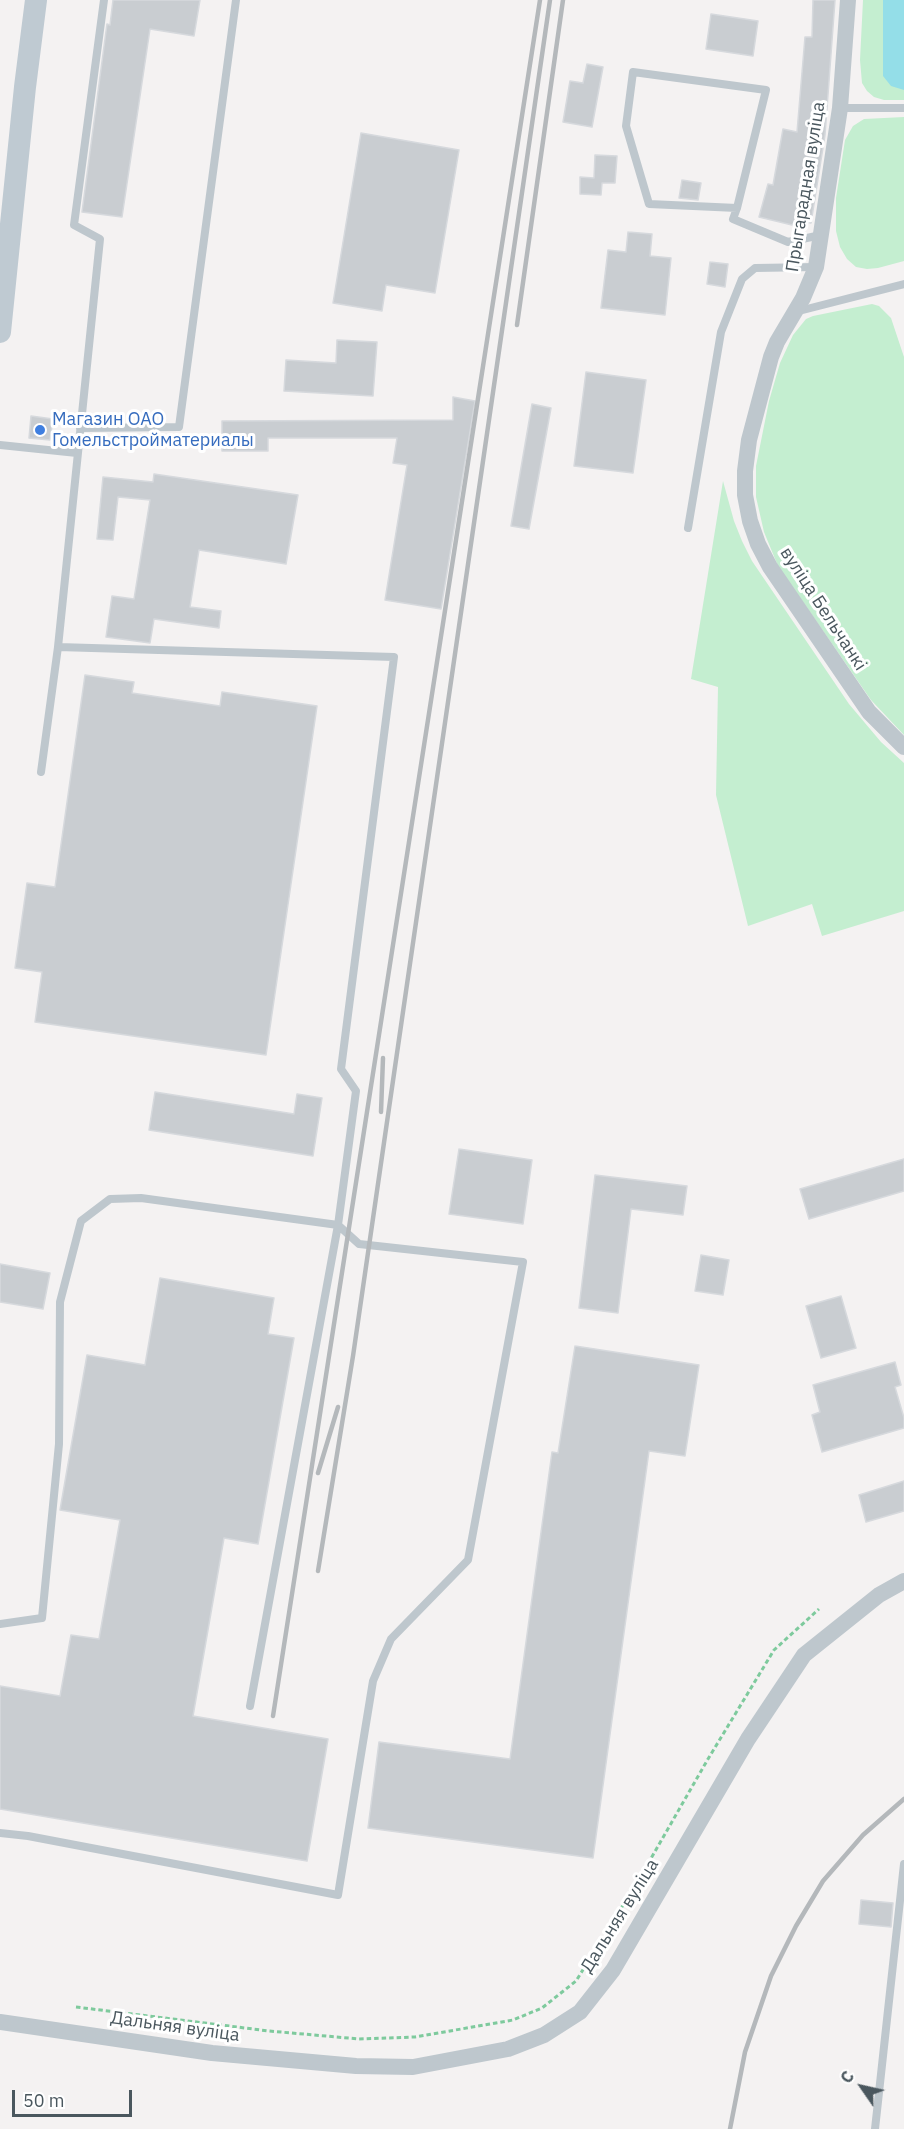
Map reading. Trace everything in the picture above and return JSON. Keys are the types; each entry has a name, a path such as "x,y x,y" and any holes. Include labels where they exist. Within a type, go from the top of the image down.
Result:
{"street":[{"path":"0,332 36,0"},
{"name":"Прыгарадная вуліца","path":"749,440 771,357 811,283 816,267 840,108 848,0"},
{"name":"вуліца Бельчанкі","path":"749,440 745,495 750,521 758,544 785,591 853,690 869,712 904,747"},
{"name":"Дальняя вуліца","path":"0,2022 212,2053 356,2066 413,2067 508,2049 544,2035 580,2012 613,1970 748,1739 804,1655 879,1595 904,1581"}],"lane":[{"path":"41,772 58,647 100,239 74,225 104,0"},
{"path":"80,428 179,427 236,0"},
{"path":"737,208 649,204 626,126 633,72 766,90 737,208 733,219 788,242 821,235"},
{"path":"840,108 904,108"},
{"path":"688,528 721,332 742,279 754,268 816,267"},
{"path":"795,312 904,284"},
{"path":"0,445 77,453"},
{"path":"58,647 394,657 340,1069 356,1091 338,1225 250,1706"},
{"path":"0,1624 42,1618 58,1444 60,1302 81,1221 110,1199 141,1198 338,1225 359,1244 523,1262 468,1560 391,1639 373,1681 338,1895 28,1836 0,1833"},
{"path":"875,2129 904,1864"}],"path":[{"path":"76,2007 269,2031 358,2039 425,2035 513,2020 542,2008 576,1981 638,1881 774,1650 819,1609"}],"green space":[{"path":"863,0 904,0 904,100 884,100 874,97 862,83 860,60"},
{"path":"904,117 904,261 878,268 856,267 847,259 840,247 836,231 836,198 845,140 853,126 864,119"},
{"path":"872,304 879,306 891,318 904,357 904,735 871,700 778,566 764,532 756,497 756,466 769,401 780,363 793,335 806,319 813,316"},
{"path":"723,481 734,521 752,561 849,704 881,742 904,763 904,911 822,936 812,904 748,926 716,795 718,687 691,679"}],"water":[{"path":"883,0 904,0 904,90 891,86 883,76"}],"building":[{"path":"113,0 200,0 194,36 150,29 122,217 82,212 107,24 110,25"},
{"path":"813,0 835,0 825,135 811,223 797,220 792,225 759,217 768,184 773,185 783,129 797,132 805,37 812,37"},
{"path":"711,14 758,21 753,56 706,49"},
{"path":"587,64 603,67 592,127 563,122 570,81 583,83"},
{"path":"361,133 459,150 435,293 386,285 382,311 333,303"},
{"path":"595,155 617,156 615,183 602,183 601,195 580,194 580,177 594,178"},
{"path":"682,180 701,183 698,200 679,198"},
{"path":"628,232 652,234 650,256 671,258 665,315 601,308 608,250 626,252"},
{"path":"710,262 728,264 725,287 707,284"},
{"path":"337,340 377,342 373,396 284,391 286,360 336,363"},
{"path":"586,372 646,380 633,473 574,466"},
{"path":"453,397 475,401 441,609 385,600 407,465 393,463 397,438 268,438 268,451 222,451 222,421 453,420"},
{"path":"532,404 551,408 529,529 511,526"},
{"name":"Магазин ОАО Гомельстройматериалы","path":"31,416 53,419 50,440 29,438"},
{"path":"154,474 298,495 286,564 199,550 190,607 221,611 219,628 154,619 150,643 106,637 112,596 134,599 150,500 118,497 113,540 97,539 103,477 153,482"},
{"path":"85,675 134,682 132,693 220,706 222,692 317,706 266,1055 35,1022 42,972 15,968 27,883 55,887"},
{"path":"155,1092 294,1114 297,1094 322,1098 313,1156 149,1130"},
{"path":"459,1149 532,1160 523,1224 449,1214"},
{"path":"904,1159 904,1191 809,1219 800,1189"},
{"path":"595,1175 687,1186 683,1215 631,1209 618,1313 579,1308"},
{"path":"701,1255 729,1260 723,1295 695,1291"},
{"path":"0,1264 50,1273 43,1309 0,1302"},
{"path":"160,1278 274,1298 268,1334 294,1338 258,1544 224,1538 193,1716 328,1739 307,1861 0,1809 0,1686 60,1696 71,1635 99,1639 120,1520 60,1510 87,1355 145,1365"},
{"path":"841,1296 856,1348 821,1358 806,1306"},
{"path":"575,1346 699,1365 685,1456 649,1451 593,1858 368,1828 379,1742 510,1759 552,1452 558,1453"},
{"path":"895,1362 901,1385 895,1387 904,1418 904,1428 822,1452 812,1415 820,1412 813,1385"},
{"path":"904,1481 904,1511 866,1522 859,1495"},
{"path":"861,1900 893,1903 891,1927 859,1924"}],"railway":[{"path":"273,1716 540,0"},
{"path":"318,1571 353,1356 550,0"},
{"path":"517,325 563,0"},
{"path":"381,1112 383,1058"},
{"path":"318,1473 338,1407"},
{"path":"730,2129 745,2052 771,1976 796,1926 823,1881 863,1835 904,1799"}],"place":[{"name":"Магазин ОАО Гомельстройматериалы","path":"40,430"}]}
